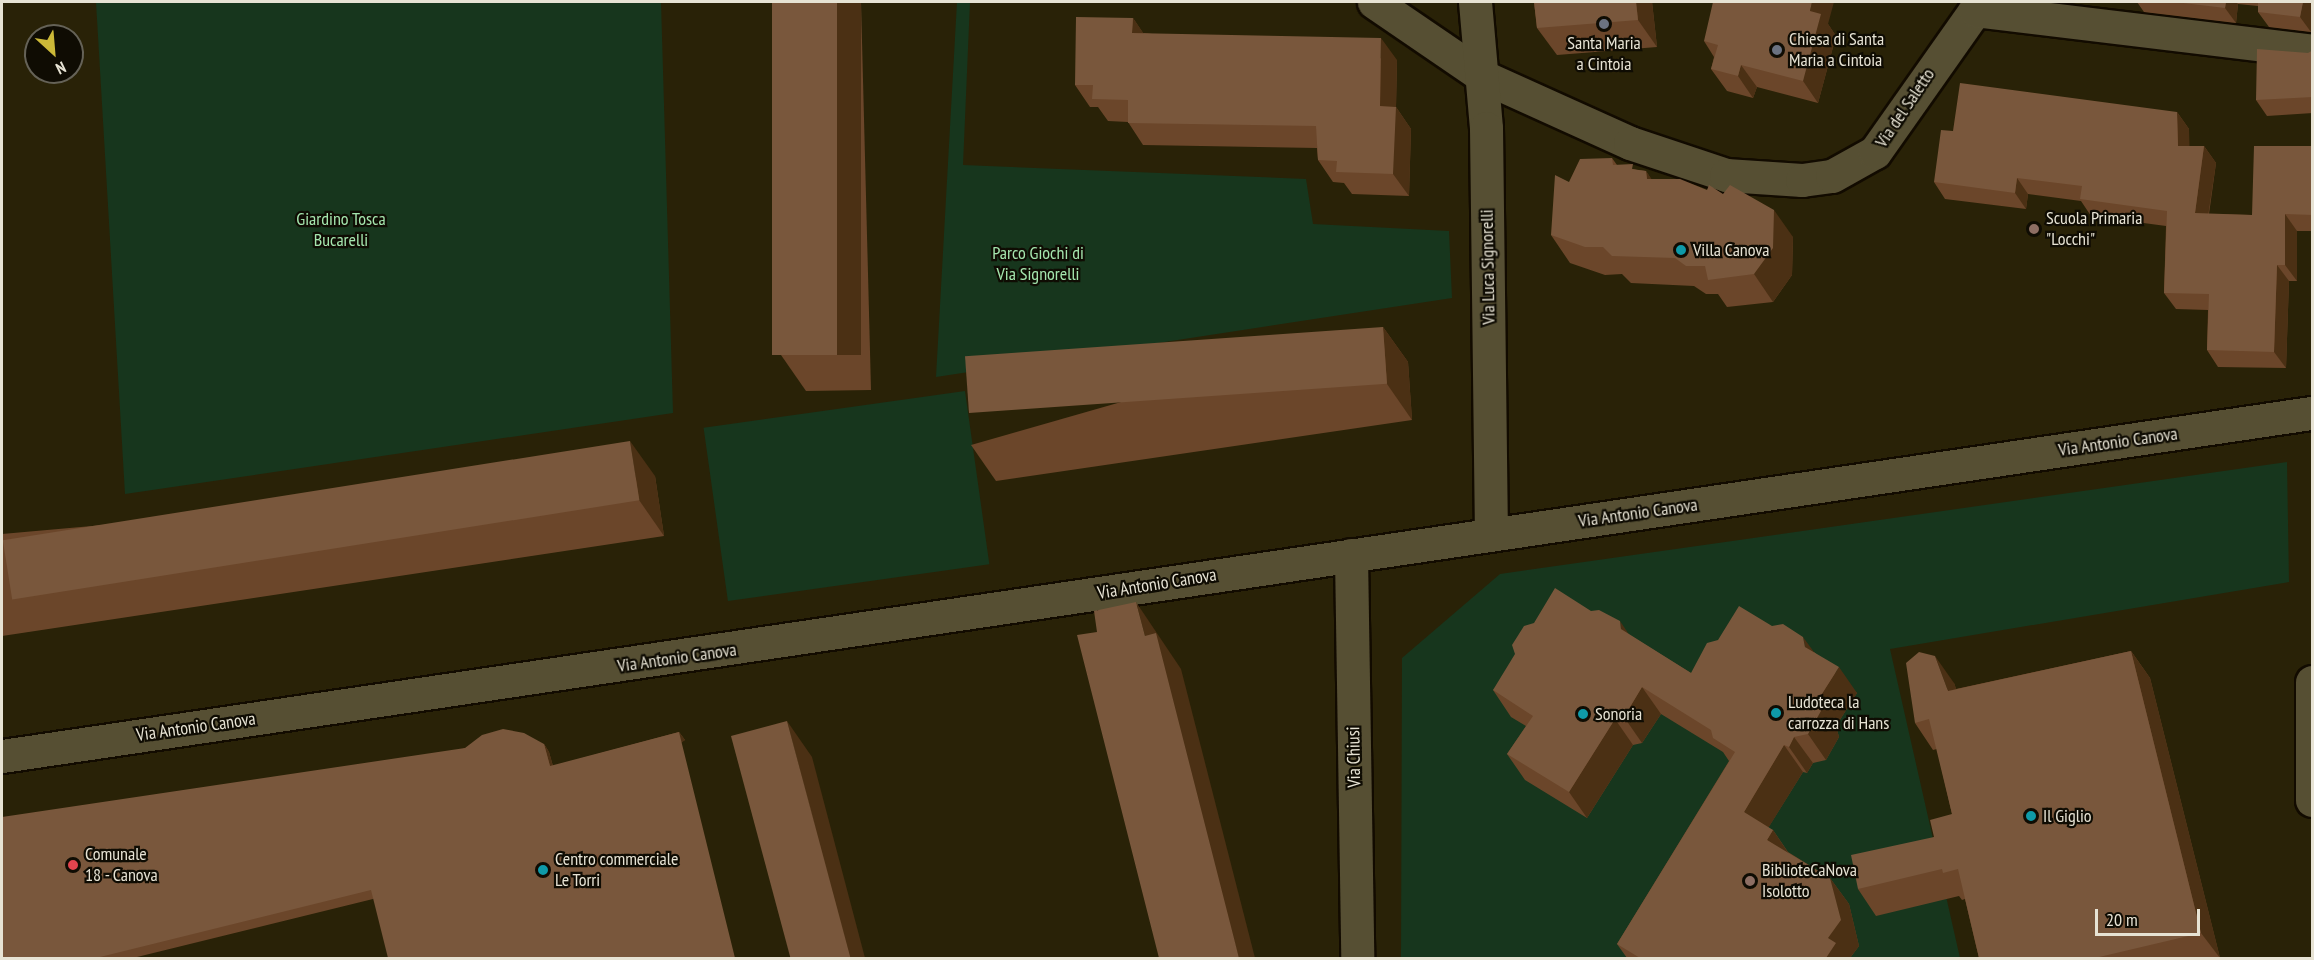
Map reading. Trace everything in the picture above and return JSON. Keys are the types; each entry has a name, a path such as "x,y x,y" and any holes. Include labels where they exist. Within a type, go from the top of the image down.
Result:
{"street":[{"name":"Via del Saletto","path":"1374,2 1484,77 1629,143 1711,172 1774,179 1823,179 1875,152 1975,6 2313,51"},
{"name":"Via Luca Signorelli","path":"1475,2 1484,77 1491,534"},
{"name":"Via Antonio Canova","path":"2,756 722,652 1491,534 2313,412"},
{"name":"Via Chiusi","path":"1352,555 1357,958"},
{"path":"2313,682 2313,800"}],"green space":[{"name":"Giardino Tosca Bucarelli","path":"96,2 661,2 673,413 125,494"},
{"name":"Parco Giochi di Via Signorelli","path":"957,2 970,2 963,165 1306,179 1313,224 1449,231 1452,298 936,377"},
{"path":"965,391 989,564 728,601 704,428"},
{"path":"2287,462 2289,582 1890,649 1960,958 1401,958 1402,658 1500,574"}],"building":[{"path":"772,2 837,2 837,355 772,355"},
{"path":"1534,2 1636,2 1638,20 1537,28"},
{"name":"Chiesa di Santa Maria a Cintoia","path":"1713,2 1812,2 1810,11 1821,14 1803,81 1741,65 1738,76 1711,69 1718,45 1704,41"},
{"path":"2175,2 2226,2 2225,8"},
{"path":"2258,2 2303,2 2300,17 2258,12"},
{"path":"1076,17 1133,18 1132,33 1381,38 1380,106 1396,107 1393,174 1336,172 1337,161 1318,160 1316,126 1128,123 1128,100 1092,99 1093,85 1075,85"},
{"path":"2257,49 2308,53 2313,50 2313,97 2256,100"},
{"path":"1960,83 2177,112 2178,146 2204,146 2195,213 2252,215 2254,146 2313,146 2313,215 2285,214 2285,265 2277,265 2274,352 2207,350 2209,294 2164,293 2167,211 2080,199 2082,186 2017,178 2015,193 1934,182 1941,130 1953,131"},
{"name":"Villa Canova","path":"1612,158 1613,165 1633,164 1632,169 1646,171 1647,179 1680,179 1707,190 1709,185 1723,194 1730,185 1774,210 1773,248 1754,274 1708,280 1705,266 1686,266 1675,258 1612,256 1603,247 1585,247 1551,235 1555,175 1569,182 1580,159"},
{"path":"1383,327 1387,384 969,413 965,356"},
{"path":"630,441 639,500 12,600 3,540"},
{"path":"1555,588 1591,611 1599,610 1620,621 1621,629 1691,673 1707,643 1718,640 1739,606 1772,626 1783,624 1803,637 1805,647 1839,667 1818,700 1821,711 1808,734 1794,737 1789,747 1784,745 1744,812 1773,830 1767,840 1830,878 1841,920 1828,938 1836,943 1826,958 1640,958 1617,944 1735,752 1713,738 1711,730 1642,687 1624,717 1615,719 1569,792 1507,754 1533,716 1493,690 1515,654 1512,645 1524,626 1534,623"},
{"path":"1136,602 1145,636 1156,633 1239,958 1159,958 1077,635 1097,632 1094,611"},
{"path":"2131,651 2201,933 2095,958 1979,958 1958,869 1943,873 1942,869 1858,889 1851,855 1934,837 1930,820 1952,814 1929,719 1915,723 1906,663 1919,652 1935,656 1948,691"},
{"path":"787,721 850,958 790,958 731,736"},
{"name":"Centro commerciale Le Torri","path":"503,729 524,733 544,744 550,766 679,732 735,958 388,958 371,890 96,958 2,958 2,817 465,748 482,735"}],"place":[{"name":"Santa Maria a Cintoia","path":"1604,24"},
{"name":"Chiesa di Santa Maria a Cintoia","path":"1777,50"},
{"name":"Scuola Primaria \"Locchi\"","path":"2034,229"},
{"name":"Villa Canova","path":"1681,250"},
{"name":"Ludoteca la carrozza di Hans","path":"1776,713"},
{"name":"Sonoria","path":"1583,714"},
{"name":"Il Giglio","path":"2031,816"},
{"name":"Comunale 18 - Canova","path":"73,865"},
{"name":"Centro commerciale Le Torri","path":"543,870"},
{"name":"BiblioteCaNova Isolotto","path":"1750,881"}]}
